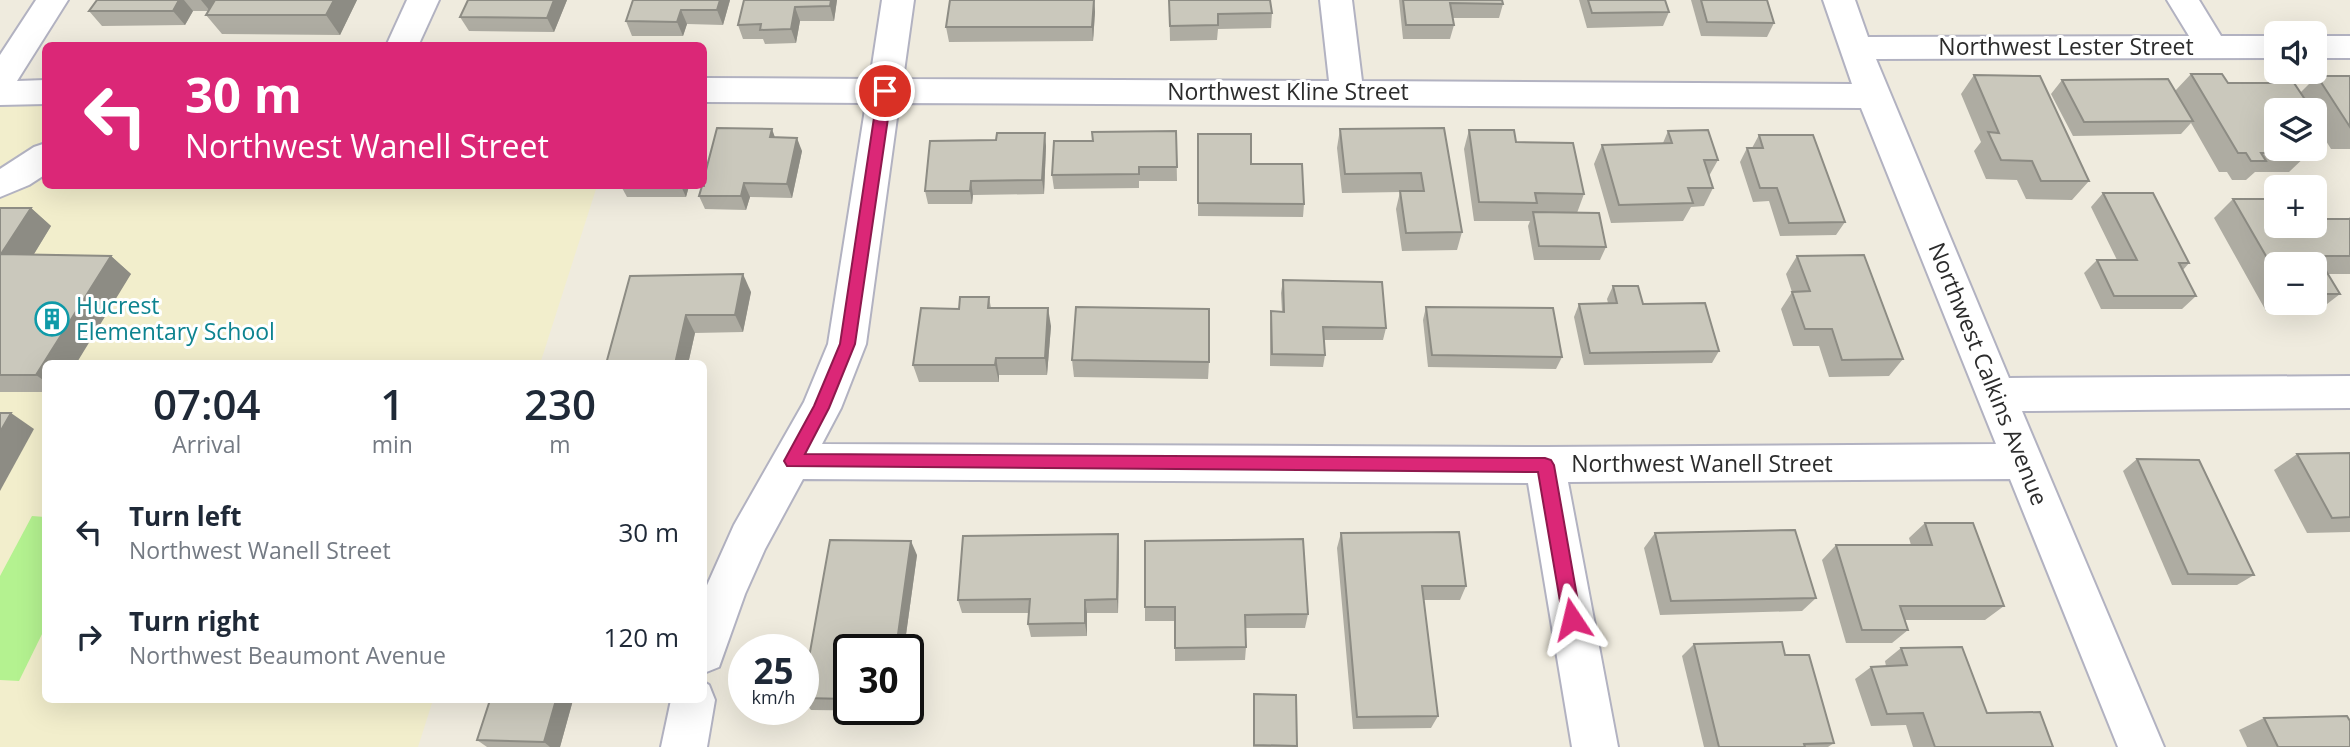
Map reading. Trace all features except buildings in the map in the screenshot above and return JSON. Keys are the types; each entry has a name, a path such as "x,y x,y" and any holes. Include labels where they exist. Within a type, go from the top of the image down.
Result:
{"street":[{"path":"0,81 52,0"},
{"path":"404,42 422,0"},
{"path":"707,644 749,538 821,408 847,344 898,0"},
{"path":"1336,0 1348,92"},
{"name":"Northwest Calkins Avenue","path":"1839,0 1873,96 2141,747"},
{"path":"2183,0 2211,47"},
{"name":"Northwest Lester Street","path":"1856,48 2264,47"},
{"path":"2327,47 2350,47"},
{"name":"Northwest Kline Street","path":"707,90 1873,96"},
{"path":"0,93 42,92"},
{"path":"0,184 42,159"},
{"path":"0,202 42,179"},
{"path":"1997,395 2350,392"},
{"name":"Northwest Wanell Street","path":"793,461 1545,465 2024,461"},
{"path":"1545,465 1595,747"},
{"path":"684,747 692,703"}],"shaded area":[{"path":"42,100 42,189 596,189 541,360 42,360 42,703 432,703 418,747 0,747 0,101"}],"green space":[{"path":"32,516 42,517 42,634 19,681 0,680 0,576"}],"place":[{"name":"Hucrest Elementary School","path":"52,319"}],"route":[{"path":"885,91 847,344 821,408 793,461 1545,465 1572,619"}]}
